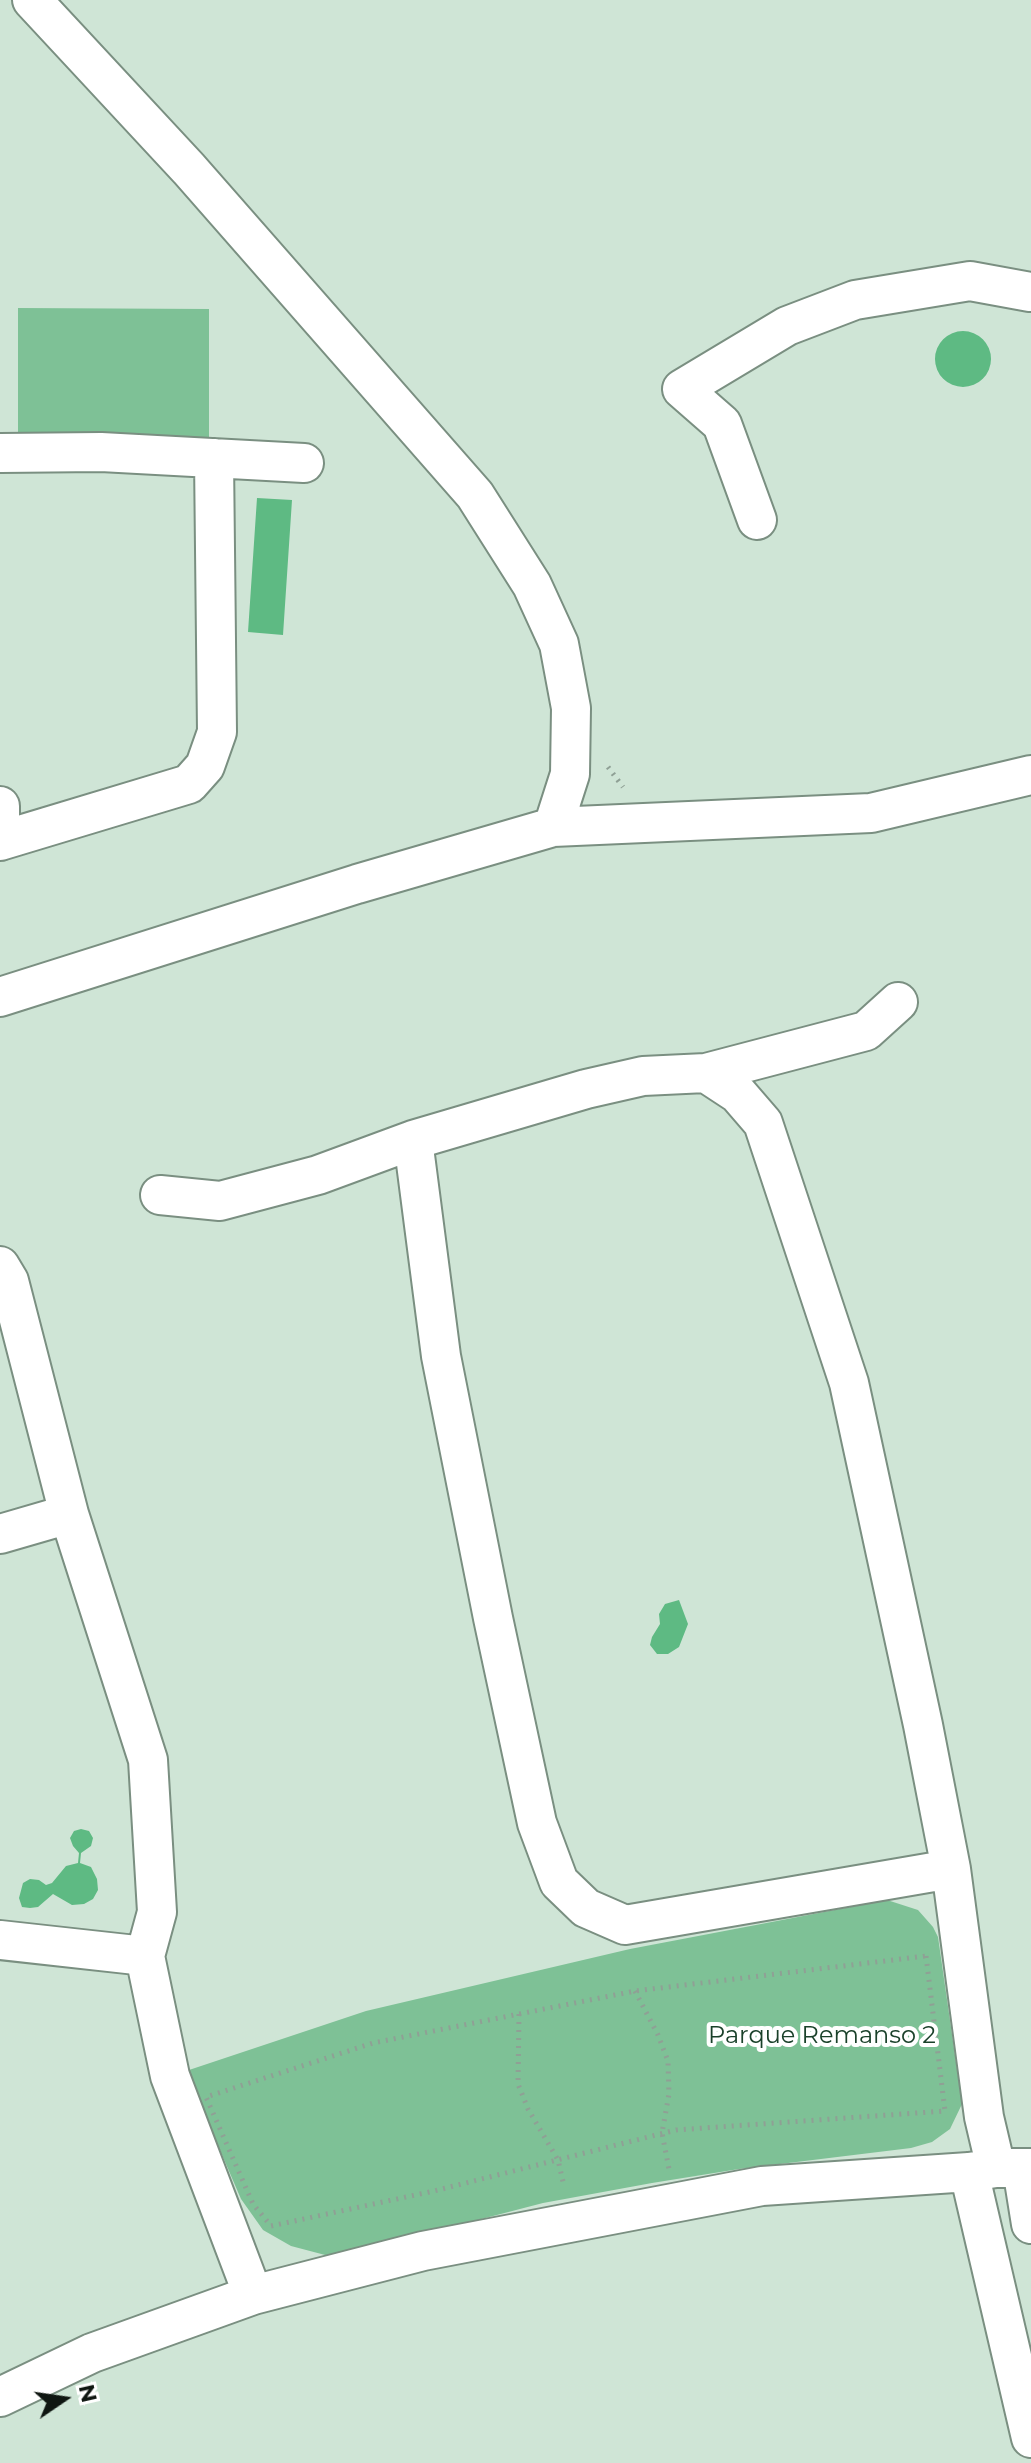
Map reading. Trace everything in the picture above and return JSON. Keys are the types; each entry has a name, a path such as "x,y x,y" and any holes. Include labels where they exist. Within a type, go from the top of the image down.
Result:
{"street":[{"path":"32,0 189,169 475,495 532,585 559,644 571,708 570,774 553,827"},
{"path":"757,520 722,424 682,389 787,326 855,300 970,281 1031,292"},
{"path":"0,453 101,452 304,463"},
{"path":"0,806 0,841 189,784 205,766 217,732 214,458"},
{"path":"0,997 342,889 553,827 871,813 1031,775"},
{"path":"160,1195 220,1201 318,1175 413,1140 586,1089 643,1076 706,1073 866,1031 898,1002"},
{"path":"706,1073 738,1094 763,1123 849,1383 951,1869 984,2117 1004,2169 1031,2224"},
{"path":"413,1140 447,1387 489,1603 537,1823 559,1882 586,1908 625,1925 951,1869"},
{"path":"0,1266 9,1281 69,1514 148,1760 157,1912 145,1956 170,2076 253,2295"},
{"path":"0,1534 69,1514"},
{"path":"0,1940 145,1956"},
{"path":"0,2397 92,2353 253,2295 423,2251 762,2186 1004,2169"},
{"path":"1004,2169 1031,2438"}],"path":[{"path":"607,766 624,788 659,821"},
{"path":"926,1956 945,2111 676,2130 434,2191 271,2226 253,2204 206,2097 373,2043 519,2014 635,1991 926,1956"},
{"path":"635,1991 668,2061 669,2094 662,2133"},
{"path":"519,2014 518,2084 528,2109 558,2160"}],"green space":[{"path":"18,308 209,309 209,437 18,437"},
{"name":"Parque Remanso 2","path":"887,1900 918,1910 938,1937 962,2104 950,2129 932,2142 911,2148 739,2169 543,2203 329,2256 291,2246 263,2230 241,2199 186,2071 366,2011 630,1949"}],"shaded area":[{"path":"963,331 983,339 991,359 983,379 963,387 943,379 935,359 943,339"},
{"path":"257,498 292,500 283,635 248,632"},
{"path":"679,1600 688,1624 679,1647 668,1654 657,1654 650,1645 660,1624 659,1614 665,1604"},
{"path":"74,1831 89,1831 93,1838 91,1846 81,1853 80,1863 91,1867 97,1879 98,1890 93,1899 72,1905 53,1894 38,1907 22,1907 19,1898 23,1883 30,1879 46,1885 52,1883 66,1866 78,1863 79,1853 70,1838"}]}
